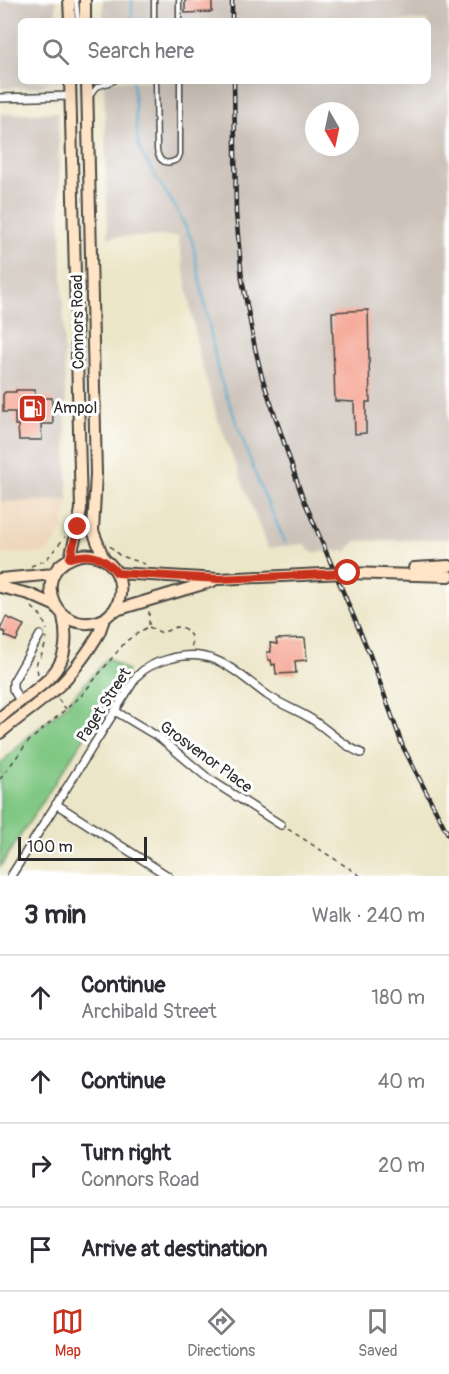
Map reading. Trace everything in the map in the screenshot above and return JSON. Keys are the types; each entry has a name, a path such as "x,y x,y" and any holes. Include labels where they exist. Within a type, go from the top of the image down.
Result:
{"street":[{"path":"69,0 70,18"},
{"path":"85,0 86,18"},
{"name":"Connors Road","path":"70,84 81,509 70,558"},
{"name":"Connors Road","path":"87,84 96,474 92,525 96,542 104,559"},
{"path":"0,98 70,96"},
{"path":"113,611 121,592 120,582 117,573 104,559 93,555 70,558 54,574 51,594 54,605 63,616 76,623 86,624 104,619 113,611 219,579"},
{"path":"378,573 449,566"},
{"path":"117,573 219,579 348,573 449,576"},
{"path":"0,579 54,574"},
{"path":"0,587 29,594 54,605"},
{"path":"0,718 44,682 59,666 67,644 63,616"},
{"path":"0,733 63,683 99,633 104,619"},
{"path":"20,700 13,689 13,682 40,635"},
{"name":"Paget Street","path":"11,876 142,671 161,661 192,654 217,660 247,678 286,707 307,716 349,748 361,753"},
{"name":"Grosvenor Place","path":"115,711 160,738 209,779 281,825"},
{"path":"56,804 168,876"}],"lane":[{"path":"76,0 78,18"},
{"path":"154,0 154,18"},
{"path":"179,0 179,18"},
{"path":"87,101 97,87 106,84"},
{"path":"156,84 157,150 158,157 166,163 178,159 180,154 180,84"}],"path":[{"path":"31,570 31,566 40,564 51,556 66,533"},
{"path":"108,543 119,555 148,565"},
{"path":"149,608 149,627"},
{"path":"149,627 162,633 176,627 187,630 191,636 192,654"},
{"path":"0,779 28,742 87,690 126,641 149,627"},
{"path":"56,696 66,709"},
{"path":"281,825 361,876"}],"shaded area":[{"path":"0,0 56,0 56,18 18,18 18,84 45,84 39,87 0,88"},
{"path":"103,0 449,0 449,539 356,541 347,551 311,552 304,544 268,548 217,417 199,355 178,236 108,237 104,84 431,84 431,18 103,18"},
{"path":"58,112 68,500 0,502 0,114"},
{"path":"68,500 63,530 47,553 0,554 0,502"}],"green space":[{"path":"108,658 128,671 0,867 0,764 62,709"}],"building":[{"path":"185,0 212,0 212,12 185,13"},
{"path":"368,310 370,402 366,402 366,433 355,434 354,402 335,401 332,312"},
{"path":"16,390 35,390 35,398 52,398 53,424 41,424 42,440 19,440 18,425 15,425 15,412 3,412 3,395 5,392 16,392"},
{"path":"6,617 24,625 16,641 5,636 6,633 0,630"},
{"path":"305,638 307,660 295,661 296,673 276,674 275,664 272,665 271,660 268,660 267,652 271,652 270,643 277,644 276,639"}],"waterway":[{"path":"132,0 132,18"},
{"path":"133,84 138,144 192,240 219,375 258,481 285,542"}],"railway":[{"path":"232,0 232,18"},
{"path":"234,84 236,213 242,279 262,377 301,493 370,655 403,747 449,836"}],"place":[{"name":"Ampol","path":"32,408"}],"route":[{"path":"78,527 70,558 93,555 104,559 117,573 219,579 348,573"}]}
